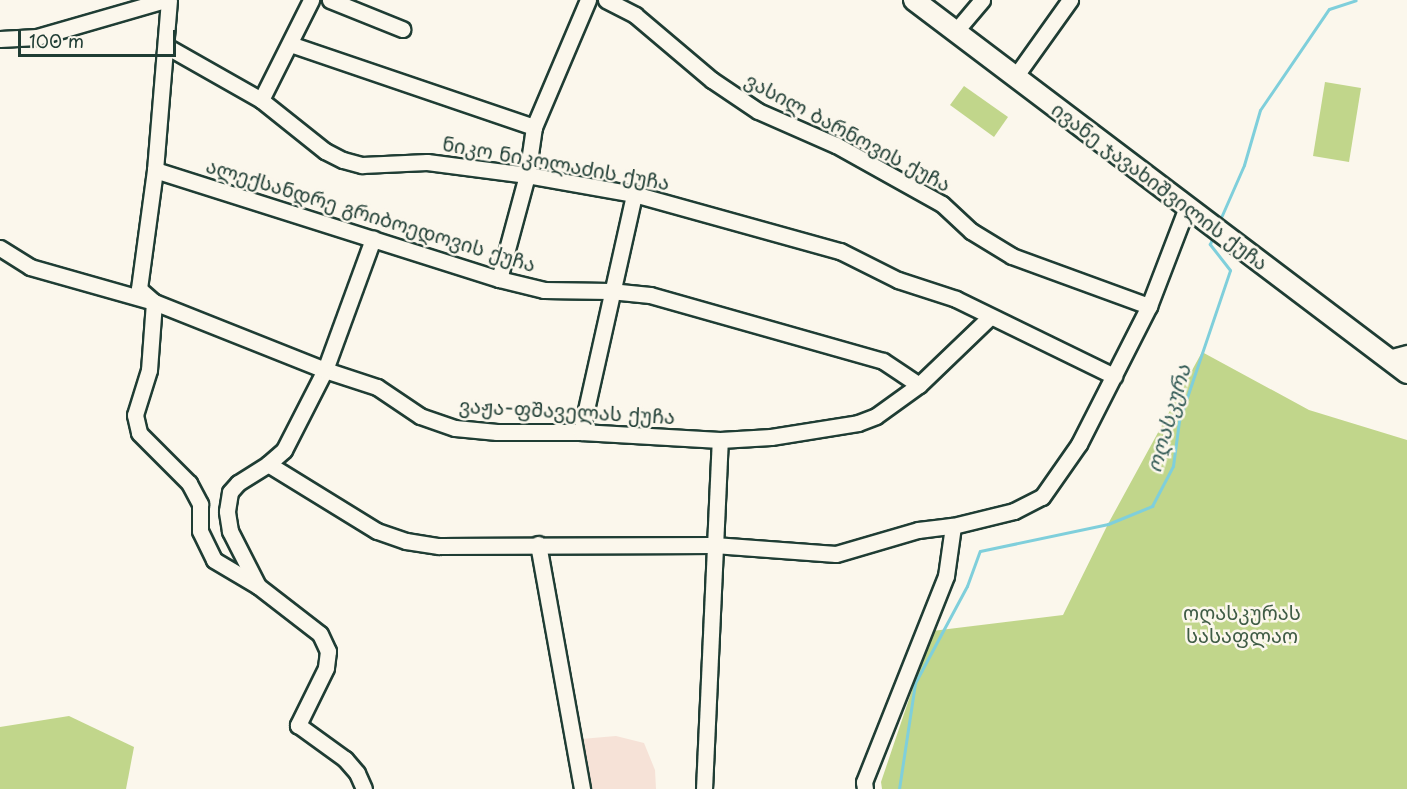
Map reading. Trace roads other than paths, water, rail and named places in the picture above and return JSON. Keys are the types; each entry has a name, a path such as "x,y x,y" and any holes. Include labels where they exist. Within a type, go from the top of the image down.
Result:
{"main road":[{"name":"ივანე ჯავახიშვილის ქუჩა","path":"914,0 1407,373"}],"street":[{"path":"0,39 37,37 167,0 166,46 155,170 139,289"},
{"path":"261,100 311,0"},
{"path":"330,0 402,28"},
{"path":"499,279 527,175 534,127 588,0"},
{"name":"ვასილ ბარნოვის ქუჩა","path":"606,0 635,15 712,80 758,111 836,145 942,204 970,231 1012,256 1149,306"},
{"path":"955,32 982,0"},
{"path":"1015,76 1070,0"},
{"path":"290,44 534,127"},
{"name":"ნიკო ნიკოლაძის ქუჩა","path":"166,46 261,100 325,151 343,160 362,165 427,162 527,175 634,194 840,251 898,280 956,299 990,317"},
{"name":"ალექსანდრე გრიბოედოვის ქუჩა","path":"155,170 499,279 544,290 610,291 650,296 883,361 919,384"},
{"path":"581,432 610,291 634,194"},
{"path":"268,464 377,531 405,541 439,546 714,545 836,554 918,530 953,526 1014,511 1042,497 1079,444 1149,306 1187,207"},
{"path":"258,586 231,531 227,501 230,492 238,483 268,464 284,450 325,370 373,239"},
{"name":"ვაჟა-ფშაველას ქუჩა","path":"1,252 30,267 154,302 325,370 377,387 420,416 455,428 497,432 581,432 720,440 771,437 858,423 876,416 919,384 990,317"},
{"path":"124,294 139,289"},
{"path":"139,289 154,302 149,370 135,415 139,434 189,483 200,504 200,531 214,560 258,586 320,634 327,651 326,668 298,725 345,759 357,773 364,789"},
{"path":"990,317 1114,376"},
{"path":"1388,358 1407,353"},
{"path":"704,789 720,440"},
{"path":"865,789 864,782 946,576 953,526"},
{"path":"538,544 582,789"}],"waterway":[{"name":"ოღასკურა","path":"1219,222 1244,165 1260,110 1329,9 1356,0"},
{"name":"ოღასკურა","path":"899,789 915,683 967,586 980,551 1108,524 1152,506 1173,466 1179,421 1230,270 1210,244 1213,236"}],"park label":[{"name":"ოღასკურას სასაფლაო","path":"1242,624"}]}
